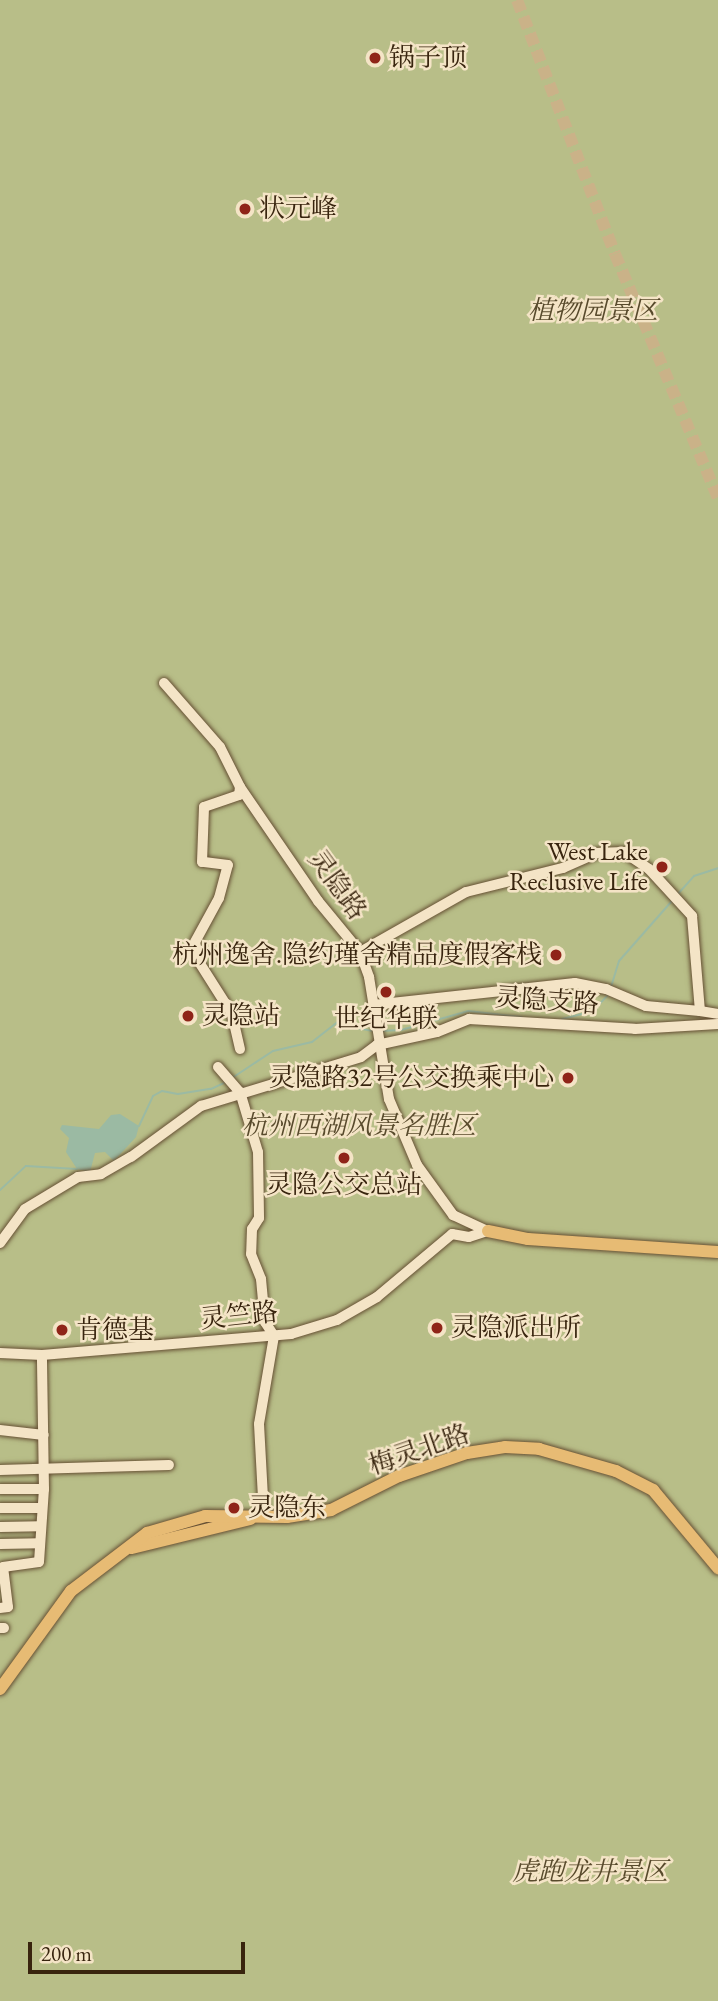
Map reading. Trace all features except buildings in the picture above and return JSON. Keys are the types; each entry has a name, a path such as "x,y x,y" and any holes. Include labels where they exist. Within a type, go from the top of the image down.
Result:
{"main road":[{"path":"488,1231 528,1239 718,1252"},
{"name":"梅灵北路","path":"0,1689 71,1591 117,1553 147,1533 186,1519 331,1510 399,1476 467,1453 505,1447 540,1449 617,1471 653,1490 718,1568"},
{"name":"梅灵北路","path":"0,1680 32,1647"}],"street":[{"name":"灵隐路","path":"164,683 220,747 240,787 318,901 360,953 369,976 377,1043 388,1099 417,1165 453,1215"},
{"path":"240,787 239,795 204,807 202,862 228,864 219,898 195,942 199,962 232,1014 240,1049"},
{"path":"360,953 466,892 564,868 608,850 638,859 692,916 700,1011"},
{"path":"373,1005 556,984 610,991 646,1006 718,1014"},
{"name":"灵隐支路","path":"0,1243 25,1209 78,1177 101,1174 149,1144 172,1122 229,1080 360,1057 377,1043 437,1032 469,1019 635,1029 718,1024"},
{"path":"229,1080 258,1152 259,1218 252,1229 251,1254 261,1279 265,1322 274,1336 259,1424 264,1516"},
{"path":"453,1215 488,1231 469,1237 452,1234 453,1215"},
{"name":"灵竺路","path":"0,1353 42,1355 274,1336 337,1320 377,1297 452,1234"},
{"path":"0,1608 8,1607 1,1567 39,1562 39,1526 44,1489 42,1355"},
{"path":"0,1430 44,1435"},
{"path":"0,1470 169,1465"},
{"path":"0,1489 44,1489"},
{"path":"0,1508 42,1508"},
{"path":"0,1527 39,1526"},
{"path":"0,1544 40,1544"}],"green space":[{"name":"杭州西湖风景名胜区","path":"0,0 718,0 718,2001 0,2001"}],"shaded area":[{"path":"120,1114 139,1126 136,1137 114,1161 105,1152 95,1153 90,1172 77,1169 66,1152 69,1138 60,1129 62,1125 99,1129 111,1115"}],"waterway":[{"path":"677,895 694,876 718,868"},
{"path":"611,987 619,961 671,902"},
{"path":"562,1019 593,1011 607,996"},
{"path":"381,1031 401,1030 468,1011 522,1017"},
{"path":"232,1078 273,1051 312,1042 344,1017 357,1028 372,1031"},
{"path":"139,1126 153,1096 162,1091 178,1094 211,1089 224,1083"},
{"path":"0,1190 26,1166 77,1169"}],"tunnel":[{"path":"517,0 615,254 718,498"}],"place":[{"name":"锅子顶","path":"375,58"},
{"name":"状元峰","path":"245,209"},
{"name":"West Lake Reclusive Life","path":"662,867"},
{"name":"杭州逸舍.隐约瑾舍精品度假客栈","path":"556,955"},
{"name":"世纪华联","path":"386,992"},
{"name":"灵隐站","path":"188,1016"},
{"name":"灵隐路32号公交换乘中心","path":"568,1078"},
{"name":"灵隐公交总站","path":"344,1158"},
{"name":"灵隐派出所","path":"437,1328"},
{"name":"肯德基","path":"62,1330"},
{"name":"灵隐东","path":"234,1508"}],"park label":[{"name":"植物园景区","path":"593,311"},
{"name":"虎跑龙井景区","path":"590,1872"}]}
